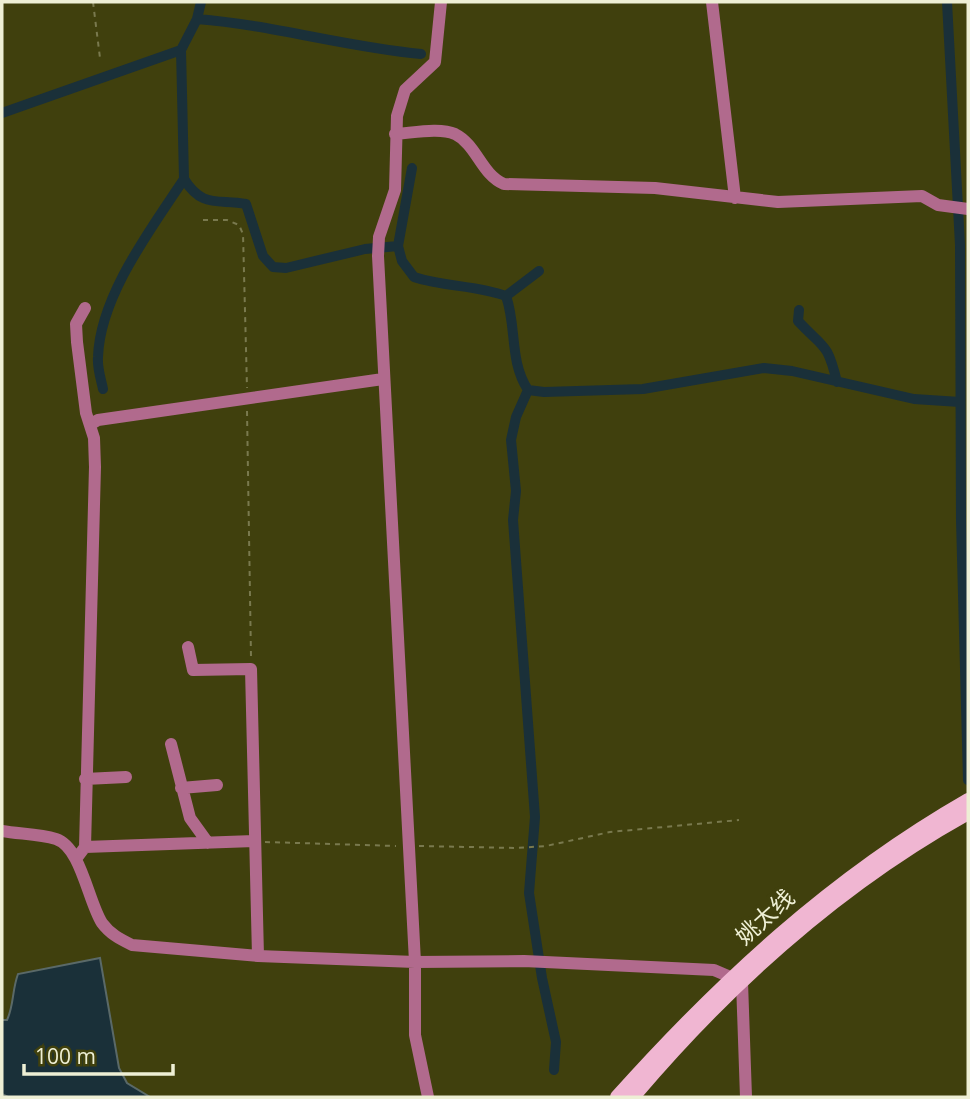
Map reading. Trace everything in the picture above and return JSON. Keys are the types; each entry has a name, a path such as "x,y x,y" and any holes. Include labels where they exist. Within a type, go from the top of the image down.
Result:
{"main road":[{"name":"姚太线","path":"618,1097 737,980 968,800"},
{"name":"姚太线","path":"948,818 968,813"},
{"name":"姚太线","path":"632,1097 644,1091 737,980"}],"street":[{"path":"428,1097 415,1035 415,962 378,256 379,237 395,190 395,134 405,90 435,62 441,2"},
{"path":"712,2 735,198"},
{"path":"395,134 454,134 465,142 487,172 504,184 655,188 778,202 922,196 931,198 938,205 968,209"},
{"path":"76,859 85,847 95,467 91,424 86,413 77,342 76,324 85,308"},
{"path":"91,424 98,420 383,379"},
{"path":"188,647 193,670 251,668 258,956"},
{"path":"171,744 190,818 208,843"},
{"path":"85,779 125,777"},
{"path":"181,788 217,785"},
{"path":"2,831 57,839 66,845 76,859 102,922 116,937 132,945 258,956 415,962 524,961 702,968 737,980 746,1097"},
{"path":"85,847 254,841"}],"path":[{"path":"93,2 100,58"},
{"path":"203,220 227,220 239,225 243,234 251,668"},
{"path":"254,841 517,848 546,846 610,832 739,820"}],"water":[{"path":"100,958 119,1068 127,1083 150,1097 8,1097 2,1094 2,1020 7,1020 18,974"}],"waterway":[{"path":"201,2 197,19 181,50 184,179 204,198 246,204 263,256 273,267 286,268 365,249 398,246 402,261 414,277 506,296 518,367 528,390 544,392 643,389 764,368 792,371 914,399 960,402"},
{"path":"947,2 960,245 961,520 968,780"},
{"path":"197,19 421,54"},
{"path":"2,113 181,50"},
{"path":"398,246 412,168"},
{"path":"103,389 98,357 108,310 129,264 184,179"},
{"path":"506,296 539,271"},
{"path":"799,310 798,321 827,352 837,382"},
{"path":"528,390 516,417 511,440 516,491 513,520 535,817 529,893 542,978 556,1042 554,1070"}]}
